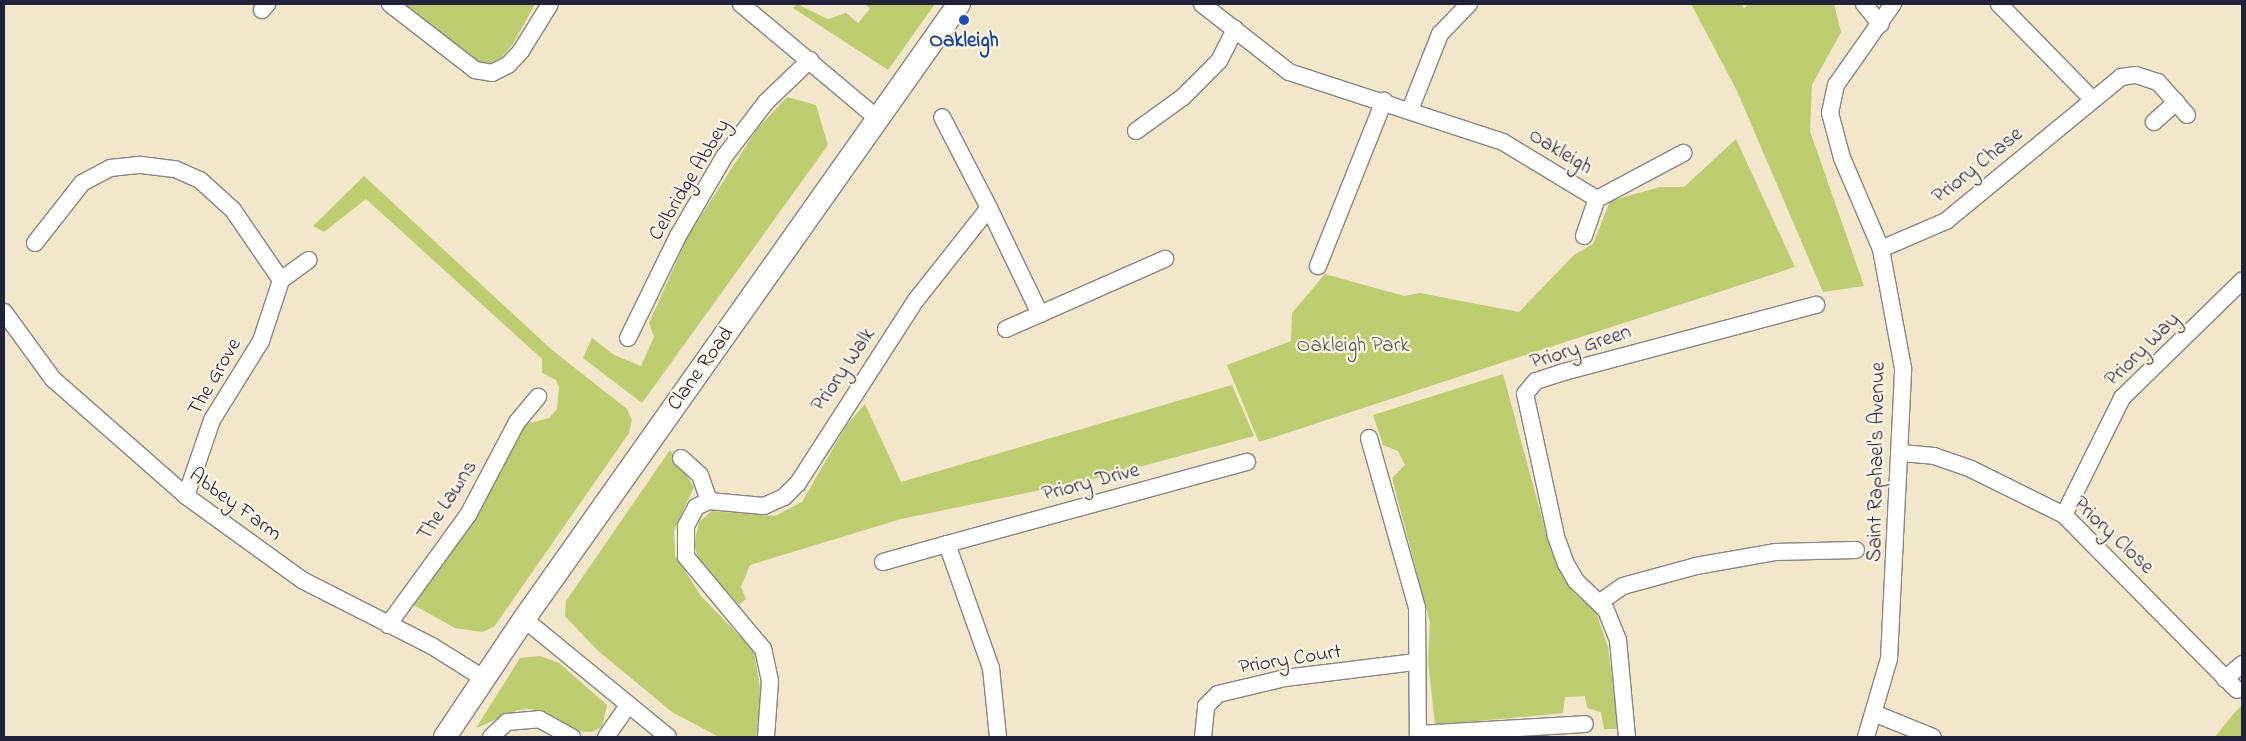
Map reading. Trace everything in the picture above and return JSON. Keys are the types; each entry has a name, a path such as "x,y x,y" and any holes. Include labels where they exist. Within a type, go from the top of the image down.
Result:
{"main road":[{"name":"Clane Road","path":"445,737 524,619 959,4"}],"street":[{"path":"390,4 475,70 492,73 508,65 521,51 550,4"},
{"path":"742,4 878,119"},
{"name":"Oakleigh","path":"1202,4 1289,72 1384,101 1502,142 1597,199 1683,153"},
{"path":"1410,110 1440,34 1469,4"},
{"path":"1864,4 1880,24"},
{"name":"Saint Raphael's Avenue","path":"1866,737 1876,714 1889,659 1901,453 1903,368 1881,249 1842,158 1830,113 1836,85 1894,4"},
{"path":"1999,4 2092,99"},
{"path":"1136,131 1183,97 1219,61 1235,30"},
{"name":"Celbridge Abbey","path":"628,338 678,236 724,157 766,102 810,60"},
{"name":"Priory Chase","path":"1881,249 1946,221 2121,77 2136,75 2158,82 2187,115"},
{"path":"1318,266 1384,101"},
{"path":"2154,122 2176,102"},
{"path":"942,117 989,208 1040,314"},
{"path":"35,243 82,183 110,168 142,165 175,169 200,180 233,210 280,280 309,260"},
{"path":"1584,236 1597,199"},
{"name":"Priory Walk","path":"710,501 764,506 784,497 798,483 916,300 989,208"},
{"path":"1006,329 1165,259"},
{"name":"The Grove","path":"186,496 212,420 261,341 280,280"},
{"name":"Priory Way","path":"2064,515 2122,398 2242,281"},
{"name":"Priory Green","path":"1627,737 1618,640 1600,602 1576,581 1556,536 1524,403 1529,387 1564,372 1816,305"},
{"name":"Abbey Farm","path":"4,312 53,379 186,496 302,580 484,678"},
{"name":"The Lawns","path":"388,625 468,515 517,422 538,397"},
{"path":"1369,438 1417,608 1418,736 1586,724"},
{"name":"Priory Close","path":"1901,453 1934,456 1971,469 2064,515 2231,685 2242,664"},
{"path":"681,458 700,475 710,501 696,507 686,526 686,557 763,650 770,681 766,737"},
{"name":"Priory Drive","path":"883,562 1247,462"},
{"path":"947,544 991,668 998,737"},
{"path":"1600,602 1624,586 1696,566 1775,552 1856,550"},
{"path":"524,619 668,737"},
{"name":"Priory Court","path":"1203,737 1206,706 1218,694 1285,678 1416,662"},
{"path":"606,737 628,706"},
{"path":"1876,714 1933,737"},
{"path":"491,737 507,722 539,718 572,737"}],"green space":[{"path":"402,4 535,4 513,44 501,58 486,65 477,63"},
{"path":"797,4 828,19 846,13 858,23 870,9 865,4 935,4 888,70 793,8"},
{"path":"1691,4 1741,4 1744,8 1749,4 1834,4 1841,32 1812,85 1810,131 1864,286 1823,292 1737,91"},
{"path":"787,97 816,105 828,145 642,403 583,358 592,338 614,355 641,366 654,337 649,323 688,236 757,129"},
{"name":"Oakleigh Park","path":"1736,139 1795,267 1259,442 1227,365 1291,341 1292,313 1325,274 1404,296 1420,293 1519,312 1574,255 1593,244 1610,201 1660,187 1684,187"},
{"path":"364,176 552,350 627,409 632,420 629,433 494,627 482,632 455,628 410,603 478,515 526,424 549,418 557,409 559,387 556,380 542,373 542,359 366,199 324,232 313,226"},
{"path":"1503,374 1549,544 1575,594 1595,610 1608,647 1619,729 1604,729 1601,712 1587,708 1585,696 1565,697 1563,713 1435,725 1428,661 1430,623 1392,478 1405,465 1398,451 1383,445 1373,415"},
{"path":"1232,385 1254,436 1098,478 901,519 750,565 741,587 746,599 739,605 700,562 694,545 699,522 712,511 775,516 802,502 846,426 865,404 901,482"},
{"path":"670,450 694,487 674,531 675,555 701,596 754,651 761,695 756,737 719,737 672,712 597,650 565,616 566,601"},
{"path":"540,656 559,663 607,705 602,727 591,732 577,731 532,709 518,710 476,728 520,658"},
{"path":"2242,705 2242,737 2215,737 2235,712"}],"place":[{"name":"Oakleigh","path":"964,20"}]}
